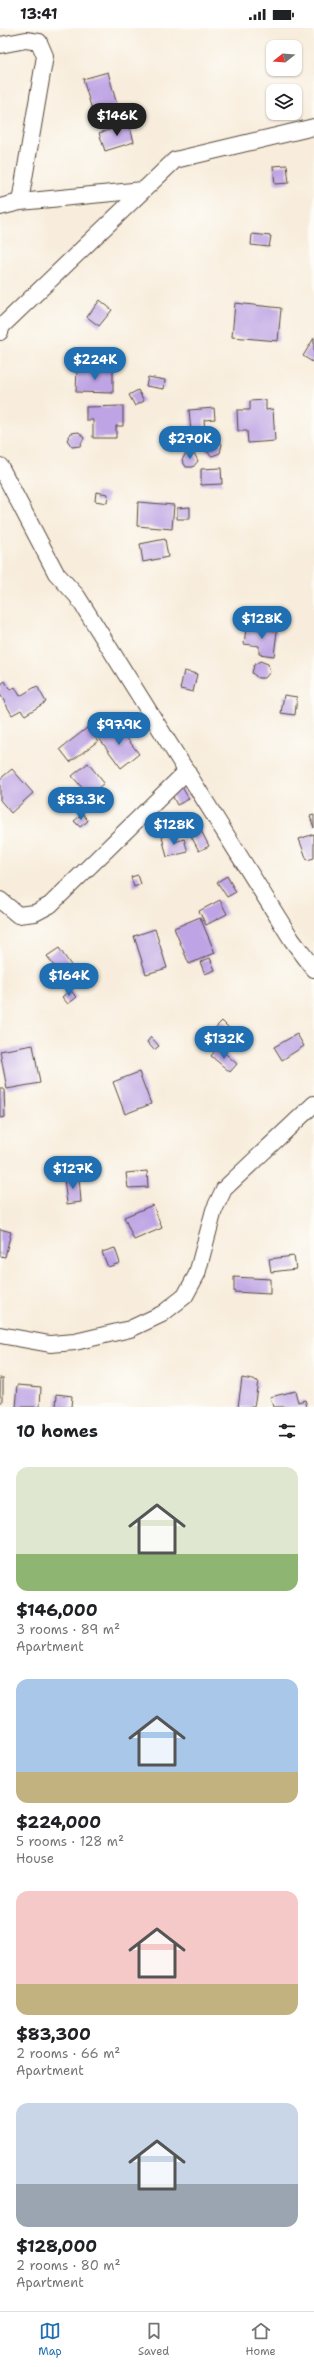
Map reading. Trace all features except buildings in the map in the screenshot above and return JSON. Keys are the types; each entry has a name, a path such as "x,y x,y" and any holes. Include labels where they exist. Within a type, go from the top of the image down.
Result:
{"street":[{"path":"0,45 26,40 39,42 44,56 20,202"},
{"path":"0,332 2,326 175,160 314,126"},
{"path":"0,206 20,202 143,190"},
{"path":"0,466 56,573 77,596 292,940 314,968"},
{"path":"0,900 18,915 35,913 50,905 187,771"},
{"path":"0,1335 50,1344 75,1342 130,1329 162,1314 185,1296 197,1274 214,1210 224,1190 314,1104"}]}
